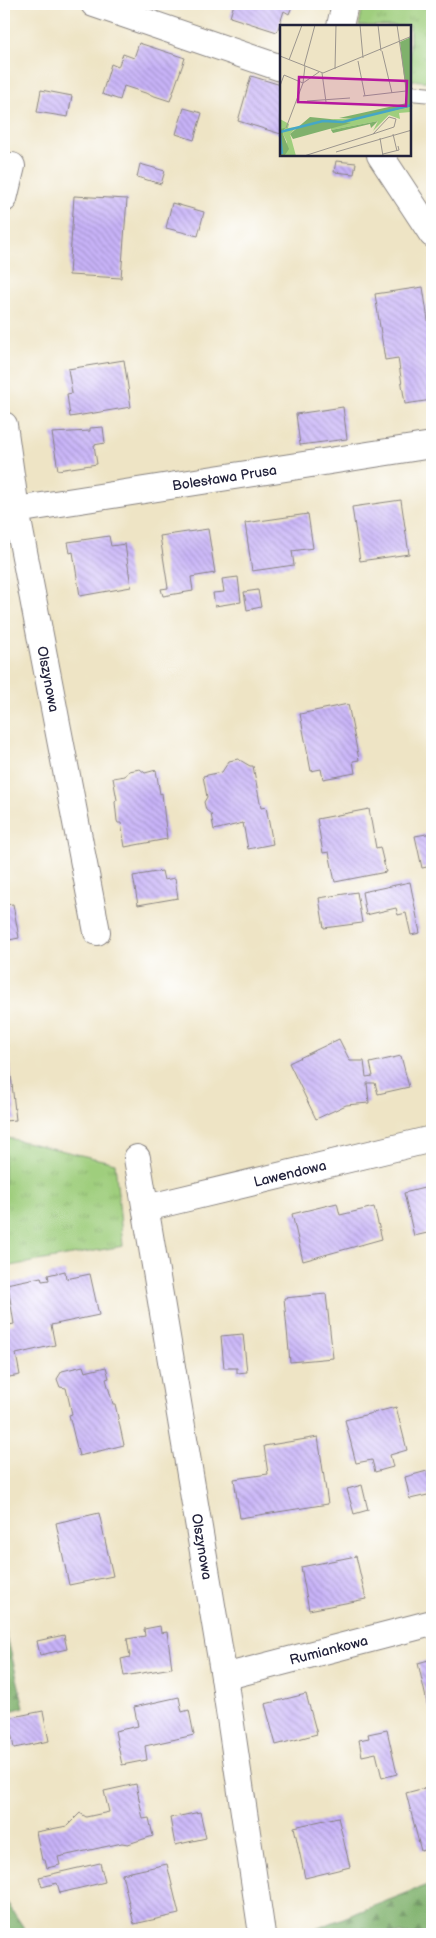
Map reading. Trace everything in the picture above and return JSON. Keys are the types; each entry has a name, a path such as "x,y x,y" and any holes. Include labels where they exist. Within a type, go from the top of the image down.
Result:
{"street":[{"path":"94,4 280,68"},
{"path":"340,25 344,4"},
{"path":"381,156 432,234"},
{"path":"4,199 12,166"},
{"name":"Olszynowa","path":"4,425 16,510 97,932"},
{"name":"Bolesława Prusa","path":"16,510 432,445"},
{"name":"Lawendowa","path":"146,1208 432,1139"},
{"name":"Olszynowa","path":"137,1158 224,1677 262,1934"},
{"name":"Rumiankowa","path":"224,1677 432,1623"}],"lane":[{"path":"411,93 432,95"}],"green space":[{"path":"363,4 432,4 432,82 411,80 411,25 359,25"},
{"path":"4,1137 115,1163 123,1246 4,1267"},
{"path":"4,1624 24,1707 4,1713"},
{"path":"432,1883 432,1934 303,1934"},
{"path":"4,1898 28,1934 4,1934"}],"building":[{"path":"234,4 293,4 289,14 284,11 277,32 230,17"},
{"path":"139,43 185,58 170,101 124,86 120,100 102,94 111,64 118,67 123,54 134,58"},
{"path":"251,76 280,85 280,134 238,121"},
{"path":"41,90 72,96 68,117 37,112"},
{"path":"184,108 202,113 194,140 176,134"},
{"path":"4,110 9,112 4,129"},
{"path":"336,161 356,163 354,174 334,172"},
{"path":"140,164 165,171 161,184 137,177"},
{"path":"74,196 127,199 121,278 69,275"},
{"path":"172,203 204,212 198,236 166,228"},
{"path":"423,287 432,347 432,400 405,404 398,358 385,360 375,294"},
{"path":"124,360 131,407 70,417 67,394 72,393 68,369"},
{"path":"343,407 347,439 300,445 296,414"},
{"path":"103,427 105,443 94,445 97,464 58,470 52,433 90,431 90,428"},
{"path":"401,500 409,554 360,561 352,507"},
{"path":"308,514 313,548 292,551 294,565 252,571 245,523"},
{"path":"208,529 215,573 191,577 193,591 163,596 161,589 168,588 160,536"},
{"path":"109,536 111,546 125,544 131,587 80,596 73,552 70,553 68,542"},
{"path":"238,577 241,602 215,606 213,593 224,592 222,579"},
{"path":"258,590 261,607 247,610 244,592"},
{"path":"348,704 359,760 353,761 355,773 323,779 321,769 311,771 300,714"},
{"path":"238,759 253,766 261,808 266,807 273,844 248,849 243,823 214,830 211,814 206,810 204,802 207,797 203,776 222,772 229,761"},
{"path":"140,769 145,773 156,770 160,794 162,793 167,839 125,847 121,823 117,821 115,802 117,800 113,778 125,776 129,771"},
{"path":"369,809 376,848 380,847 386,872 335,882 329,852 323,853 317,819"},
{"path":"432,833 432,866 422,868 415,836"},
{"path":"162,871 164,880 175,878 178,898 138,905 133,876"},
{"path":"410,882 420,933 411,935 406,913 398,915 396,908 366,915 362,892"},
{"path":"357,892 362,923 324,928 319,898"},
{"path":"13,904 19,938 4,941 4,905"},
{"path":"7,1039 16,1120 4,1121 4,1040"},
{"path":"339,1039 350,1061 364,1061 366,1077 373,1076 370,1063 401,1056 409,1087 378,1094 375,1083 367,1083 369,1103 346,1105 316,1119 289,1063"},
{"path":"432,1186 432,1232 414,1236 404,1193"},
{"path":"337,1203 340,1215 374,1207 382,1239 303,1261 292,1214"},
{"path":"65,1271 66,1279 90,1274 99,1315 51,1325 55,1345 16,1354 20,1375 4,1378 4,1326 14,1324 8,1286 6,1284 41,1277 42,1281 49,1280 48,1275"},
{"path":"326,1294 333,1358 290,1362 284,1298"},
{"path":"243,1334 247,1372 237,1373 237,1368 224,1368 221,1336"},
{"path":"83,1366 85,1372 106,1367 109,1378 106,1379 113,1404 115,1404 124,1445 79,1456 69,1415 72,1414 66,1388 60,1387 57,1379 62,1371"},
{"path":"396,1407 407,1450 390,1455 393,1467 375,1472 372,1460 356,1463 345,1420"},
{"path":"318,1437 328,1504 240,1518 234,1479 268,1474 264,1446"},
{"path":"427,1471 432,1494 410,1499 405,1477"},
{"path":"362,1485 368,1510 354,1514 347,1489"},
{"path":"99,1513 113,1576 69,1585 56,1523"},
{"path":"356,1556 366,1599 309,1610 301,1567"},
{"path":"160,1626 161,1633 167,1632 172,1668 124,1676 121,1659 130,1657 127,1639 145,1636 144,1629"},
{"path":"64,1635 67,1649 40,1655 37,1641"},
{"path":"432,1659 432,1706 428,1707 418,1663"},
{"path":"306,1694 317,1734 276,1745 265,1704"},
{"path":"179,1697 182,1712 189,1710 194,1735 145,1746 147,1760 122,1765 115,1731 138,1726 134,1707"},
{"path":"43,1711 49,1741 14,1748 8,1718"},
{"path":"387,1730 397,1774 382,1778 376,1753 362,1756 359,1740 369,1738 368,1734"},
{"path":"136,1784 143,1819 149,1818 153,1836 128,1844 122,1843 58,1857 60,1865 47,1868 45,1860 42,1860 36,1832 67,1826 80,1813 86,1817 109,1812 104,1791"},
{"path":"432,1786 432,1848 421,1851 406,1793"},
{"path":"200,1812 206,1838 175,1845 170,1818"},
{"path":"338,1817 350,1867 305,1878 294,1827"},
{"path":"100,1863 105,1882 60,1893 57,1883 42,1887 39,1877"},
{"path":"167,1864 179,1914 134,1924 122,1874"}]}
